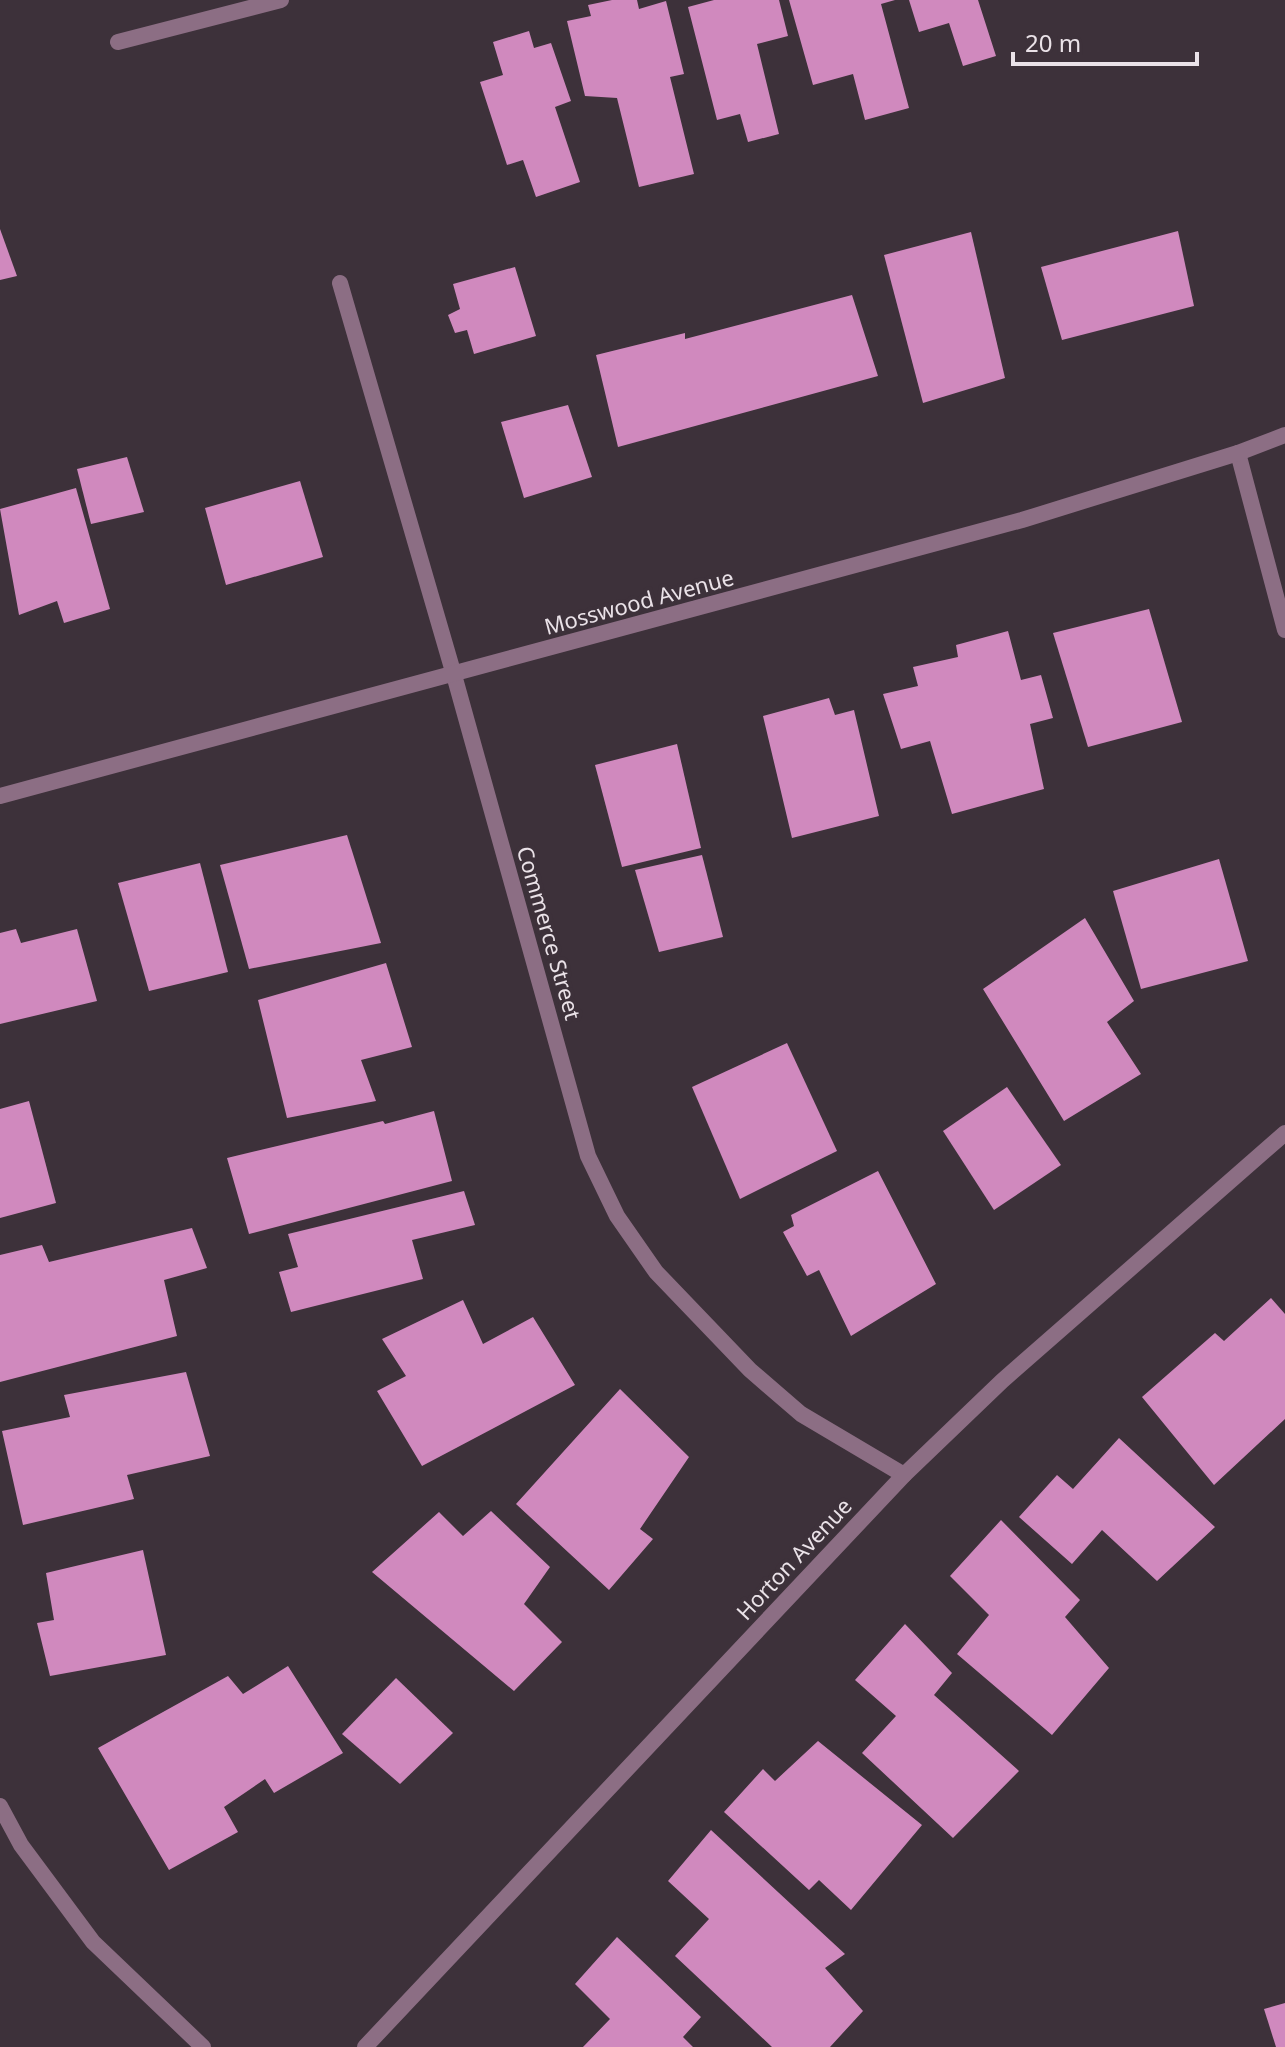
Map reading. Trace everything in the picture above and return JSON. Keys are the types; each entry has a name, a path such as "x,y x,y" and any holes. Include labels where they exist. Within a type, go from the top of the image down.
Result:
{"street":[{"path":"118,42 281,0"},
{"name":"Commerce Street","path":"340,283 454,675 588,1156 617,1216 656,1272 750,1370 801,1414 904,1475"},
{"name":"Mosswood Avenue","path":"0,796 1022,520 1238,453 1285,435"},
{"path":"1238,453 1285,630"},
{"name":"Horton Avenue","path":"365,2047 904,1475 1002,1381 1285,1133"},
{"path":"0,1806 21,1845 93,1942 203,2047"}],"building":[{"path":"612,0 637,0 639,9 666,1 684,74 670,77 694,174 639,187 617,98 585,96 567,21 591,16 588,5"},
{"path":"714,0 779,0 788,36 757,44 779,134 748,142 740,114 717,120 688,7"},
{"path":"789,0 895,0 881,4 909,108 865,120 853,74 813,85"},
{"path":"909,0 978,0 996,56 963,66 949,23 919,32"},
{"path":"529,31 534,48 551,43 571,101 555,107 580,182 536,197 523,160 507,165 480,82 503,75 493,42"},
{"path":"0,229 17,276 0,280"},
{"path":"1178,231 1194,306 1062,340 1041,267"},
{"path":"971,232 1005,378 923,403 884,255"},
{"path":"515,267 536,336 474,354 467,330 455,333 448,315 460,309 453,284"},
{"path":"852,295 878,376 618,447 596,355 685,333 685,339"},
{"path":"568,405 592,477 524,498 501,422"},
{"path":"127,457 144,512 91,524 77,469"},
{"path":"300,481 323,557 226,585 205,508"},
{"path":"76,488 110,609 64,623 57,601 19,615 0,509"},
{"path":"1149,609 1182,722 1088,747 1053,633"},
{"path":"1008,631 1021,680 1041,675 1053,718 1030,724 1044,789 952,814 930,741 901,749 883,694 918,686 913,667 958,657 956,645"},
{"path":"829,698 835,715 854,710 879,816 792,838 763,716"},
{"path":"677,744 701,848 622,867 595,765"},
{"path":"347,835 381,943 249,969 220,865"},
{"path":"702,855 723,937 659,952 635,870"},
{"path":"1219,859 1248,961 1141,989 1113,891"},
{"path":"200,863 228,972 149,991 118,883"},
{"path":"1085,918 1134,1001 1107,1022 1141,1074 1064,1121 983,989"},
{"path":"16,929 21,943 77,929 97,1001 0,1024 0,933"},
{"path":"386,963 412,1047 361,1060 376,1101 287,1118 258,1000"},
{"path":"787,1043 837,1151 740,1199 692,1087"},
{"path":"1007,1087 1061,1165 994,1210 943,1131"},
{"path":"29,1101 56,1203 0,1218 0,1109"},
{"path":"434,1111 452,1181 249,1234 227,1158"},
{"path":"878,1171 936,1284 851,1336 819,1270 807,1276 783,1232 794,1226 791,1215"},
{"path":"464,1191 475,1225 412,1240 423,1279 291,1312 279,1272 298,1267 288,1234"},
{"path":"192,1228 207,1268 164,1280 177,1336 0,1382 0,1255 42,1245 49,1262"},
{"path":"1271,1298 1285,1314 1285,1419 1214,1485 1142,1397 1215,1333 1224,1341"},
{"path":"463,1300 483,1344 533,1317 575,1385 422,1466 377,1391 406,1376 382,1339"},
{"path":"186,1372 210,1456 127,1475 134,1499 23,1525 2,1431 70,1417 64,1395"},
{"path":"620,1389 689,1457 640,1529 653,1539 609,1590 516,1504"},
{"path":"1119,1438 1215,1527 1157,1581 1102,1530 1072,1564 1019,1517 1057,1475 1073,1489"},
{"path":"491,1511 550,1567 524,1604 562,1642 514,1691 372,1572 439,1512 463,1536"},
{"path":"1001,1520 1080,1600 1065,1617 1109,1668 1052,1735 957,1654 989,1615 950,1576"},
{"path":"143,1550 166,1655 50,1676 37,1623 54,1620 46,1573"},
{"path":"905,1624 952,1673 934,1695 1019,1771 953,1838 862,1753 896,1716 855,1680"},
{"path":"288,1666 343,1753 274,1793 265,1779 224,1807 238,1832 169,1870 98,1748 228,1676 243,1694"},
{"path":"396,1678 453,1733 400,1784 342,1734"},
{"path":"818,1741 922,1825 851,1910 819,1880 809,1890 724,1812 763,1769 775,1781"},
{"path":"711,1830 845,1954 825,1968 863,2011 830,2047 772,2047 675,1956 709,1919 668,1881"},
{"path":"617,1937 701,2017 683,2037 693,2047 583,2047 610,2019 575,1984"},
{"path":"1285,2003 1285,2047 1276,2047 1264,2009"}]}
